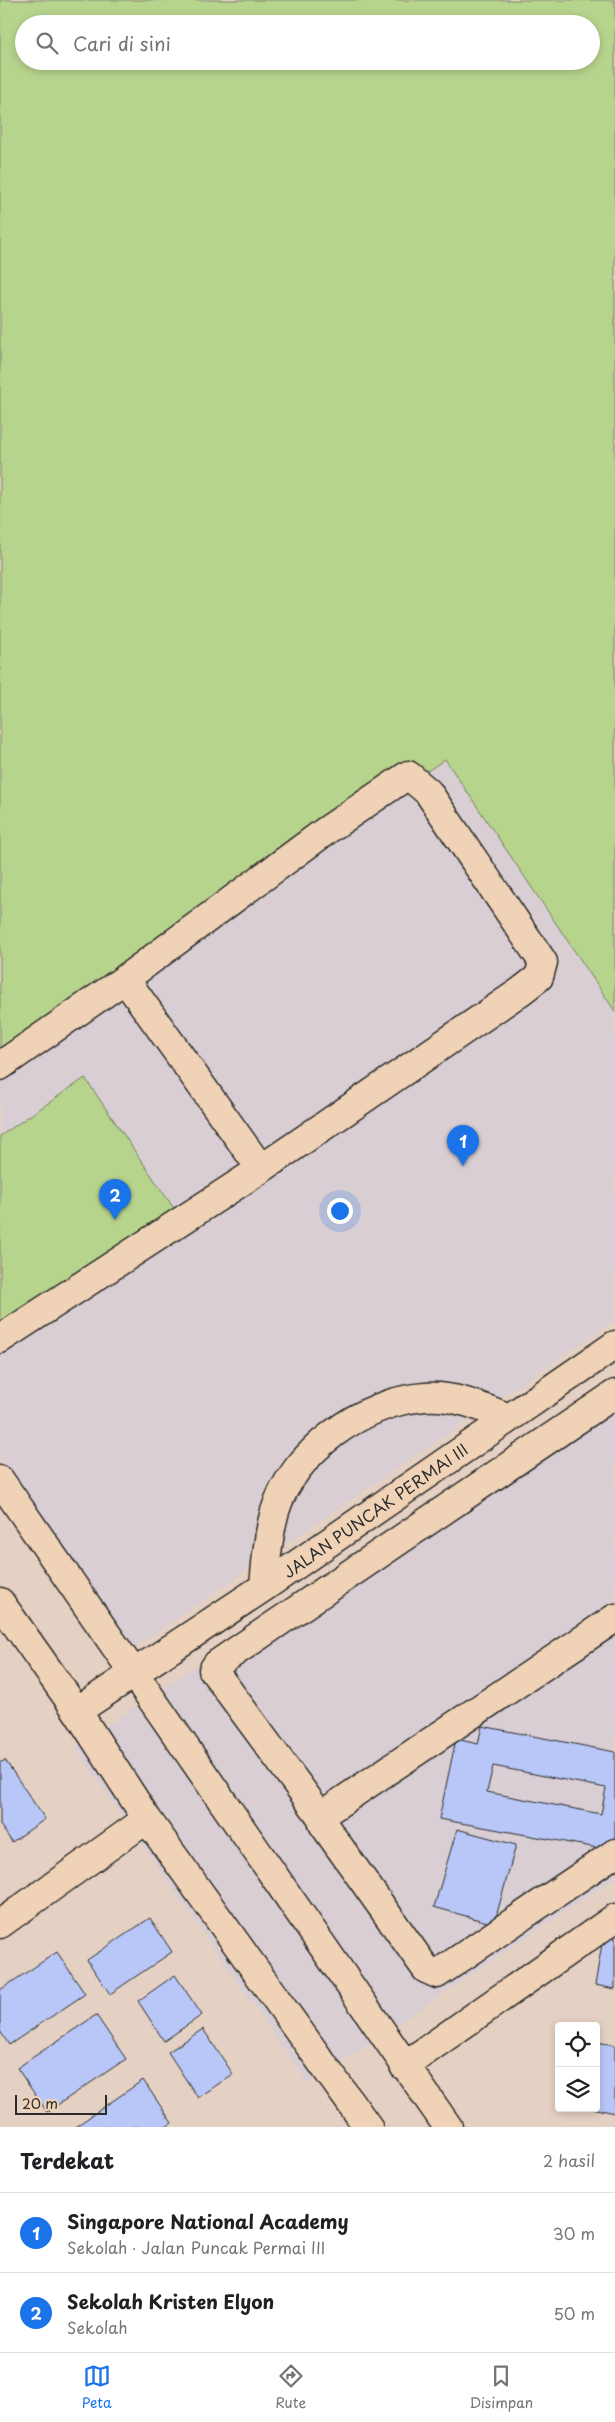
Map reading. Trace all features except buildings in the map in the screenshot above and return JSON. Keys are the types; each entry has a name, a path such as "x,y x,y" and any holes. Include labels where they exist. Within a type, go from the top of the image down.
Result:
{"street":[{"path":"0,1066 125,980 327,830 408,775 428,792 543,962 539,977 261,1169 0,1339"},
{"path":"125,980 261,1169"},
{"name":"JALAN PUNCAK PERMAI III","path":"77,1711 264,1587 615,1345"},
{"path":"615,1394 217,1664 213,1670 322,1818 327,1831 426,1969 437,1974 615,1853"},
{"path":"264,1587 268,1542 279,1503 293,1474 316,1449 341,1427 382,1407 424,1397 460,1401 509,1418"},
{"path":"0,1480 448,2127"},
{"path":"0,1602 77,1711 148,1819 368,2127"},
{"path":"322,1818 326,1812 615,1618"},
{"path":"0,1924 148,1819"},
{"path":"404,2066 615,1918"}],"shaded area":[{"path":"445,759 615,1011 615,1320 130,1650 0,1458 0,1062"},
{"path":"615,1380 615,1878 308,2084 75,1748"}],"green space":[{"path":"0,0 615,0 615,1011 445,759 0,1062"},
{"path":"85,1078 177,1213 7,1329 0,1319 0,1136"}],"place":[{"name":"Singapore National Academy","path":"463,1166"},
{"name":"Sekolah Kristen Elyon","path":"115,1220"}]}
